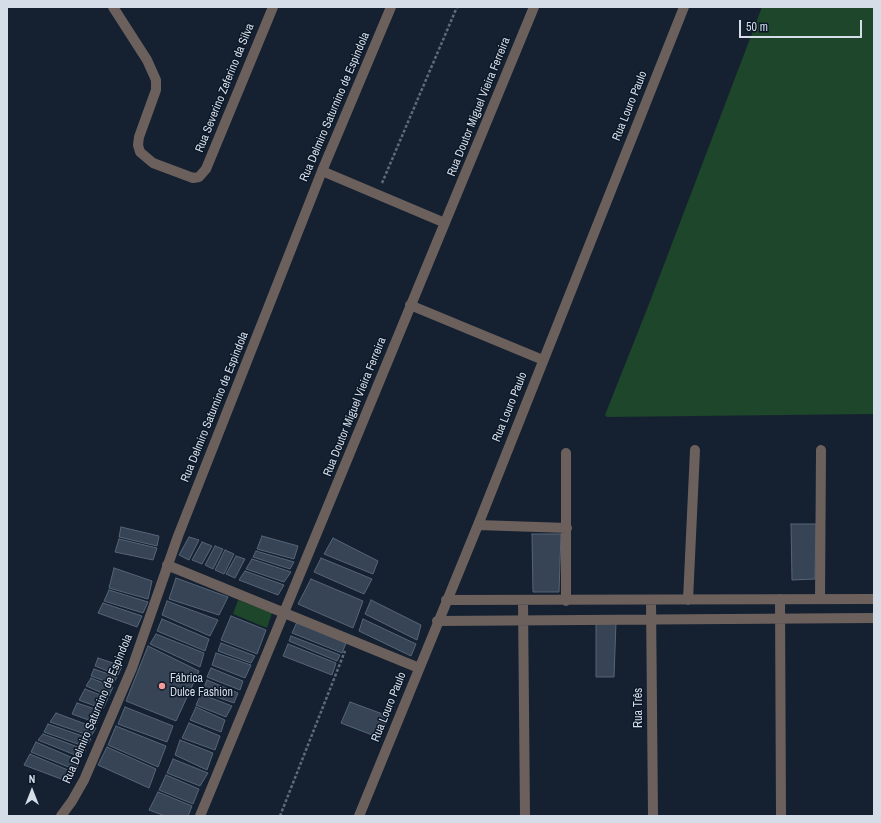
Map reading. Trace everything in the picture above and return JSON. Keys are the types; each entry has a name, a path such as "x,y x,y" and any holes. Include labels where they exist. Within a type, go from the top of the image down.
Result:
{"street":[{"name":"Rua Severino Zeferino da Silva","path":"113,7 147,60 156,80 156,90 139,137 138,145 140,152 153,163 188,178 199,178 206,169 270,9"},
{"name":"Rua Delmiro Saturnino de Espindola","path":"61,816 72,802 84,780 132,668 167,565 322,171 391,7"},
{"name":"Rua Doutor Miguel Vieira Ferreira","path":"200,816 286,612 410,305 534,7"},
{"name":"Rua Louro Paulo","path":"359,816 437,621 478,525 684,7"},
{"path":"322,171 445,223"},
{"path":"410,305 543,360"},
{"path":"688,600 695,450"},
{"path":"820,599 821,450"},
{"path":"566,453 566,601"},
{"path":"478,525 567,528"},
{"path":"167,565 286,612 419,668"},
{"path":"780,599 781,816"},
{"path":"446,600 523,602 874,599"},
{"name":"Rua Três","path":"651,600 653,816"},
{"path":"523,602 525,816"},
{"path":"437,621 874,618"}],"path":[{"path":"378,194 457,7"},
{"path":"280,816 350,639"}],"green space":[{"path":"762,7 874,7 874,414 607,417 605,415 649,304"},
{"path":"238,600 272,613 267,628 233,614"}],"building":[{"path":"791,524 816,524 815,579 792,580"},
{"path":"121,527 159,536 157,546 119,537"},
{"path":"532,534 561,534 559,592 533,592"},
{"path":"262,536 298,546 294,559 257,549"},
{"path":"189,537 199,540 189,560 179,555"},
{"path":"333,538 378,561 373,574 324,554"},
{"path":"119,539 157,548 153,560 115,552"},
{"path":"202,542 212,546 202,564 192,560"},
{"path":"215,546 223,549 213,569 205,565"},
{"path":"225,550 234,554 224,574 215,570"},
{"path":"256,551 294,562 290,569 253,557"},
{"path":"236,556 245,559 235,578 226,574"},
{"path":"321,558 372,579 364,594 314,572"},
{"path":"252,559 291,572 284,582 246,569"},
{"path":"114,568 152,581 148,599 109,588"},
{"path":"245,571 284,585 278,595 239,580"},
{"path":"176,578 228,597 219,615 169,599"},
{"path":"311,579 363,601 353,628 298,604"},
{"path":"109,590 148,602 143,613 104,601"},
{"path":"371,600 421,625 417,640 365,614"},
{"path":"167,601 218,620 210,636 162,615"},
{"path":"103,603 142,616 137,627 98,613"},
{"path":"231,616 266,630 257,654 221,640"},
{"path":"162,619 209,639 205,651 157,631"},
{"path":"363,619 416,644 411,656 359,631"},
{"path":"297,622 346,643 342,653 292,633"},
{"path":"596,622 616,622 614,677 596,677"},
{"path":"156,634 204,653 200,667 150,644"},
{"path":"291,636 340,655 337,661 289,641"},
{"path":"221,643 255,656 251,663 218,651"},
{"path":"288,644 336,663 332,675 283,656"},
{"name":"Fábrica Dulce Fashion","path":"148,646 199,671 176,721 126,701"},
{"path":"216,653 251,665 245,678 212,665"},
{"path":"98,658 122,666 118,675 95,666"},
{"path":"211,668 243,681 240,690 207,677"},
{"path":"94,669 117,677 113,684 91,676"},
{"path":"91,678 113,687 109,696 86,686"},
{"path":"207,680 238,693 234,703 202,692"},
{"path":"85,689 108,698 103,709 79,700"},
{"path":"201,694 232,706 226,717 196,705"},
{"path":"350,702 388,716 380,738 341,723"},
{"path":"77,703 101,711 97,723 72,714"},
{"path":"125,707 173,726 167,742 118,724"},
{"path":"196,707 225,720 221,732 190,720"},
{"path":"56,713 96,728 91,736 50,722"},
{"path":"189,723 220,736 215,750 182,738"},
{"path":"48,724 91,739 86,747 44,732"},
{"path":"116,726 166,746 158,767 108,745"},
{"path":"43,734 86,750 80,757 38,740"},
{"path":"180,740 213,753 207,770 175,755"},
{"path":"36,742 80,761 76,770 31,752"},
{"path":"107,747 156,769 149,788 98,765"},
{"path":"30,754 75,773 69,782 24,765"},
{"path":"173,759 208,773 200,786 167,773"},
{"path":"166,775 199,789 193,804 159,790"},
{"path":"158,792 192,806 188,816 165,816 149,810"}],"place":[{"name":"Fábrica Dulce Fashion","path":"162,686"}]}
